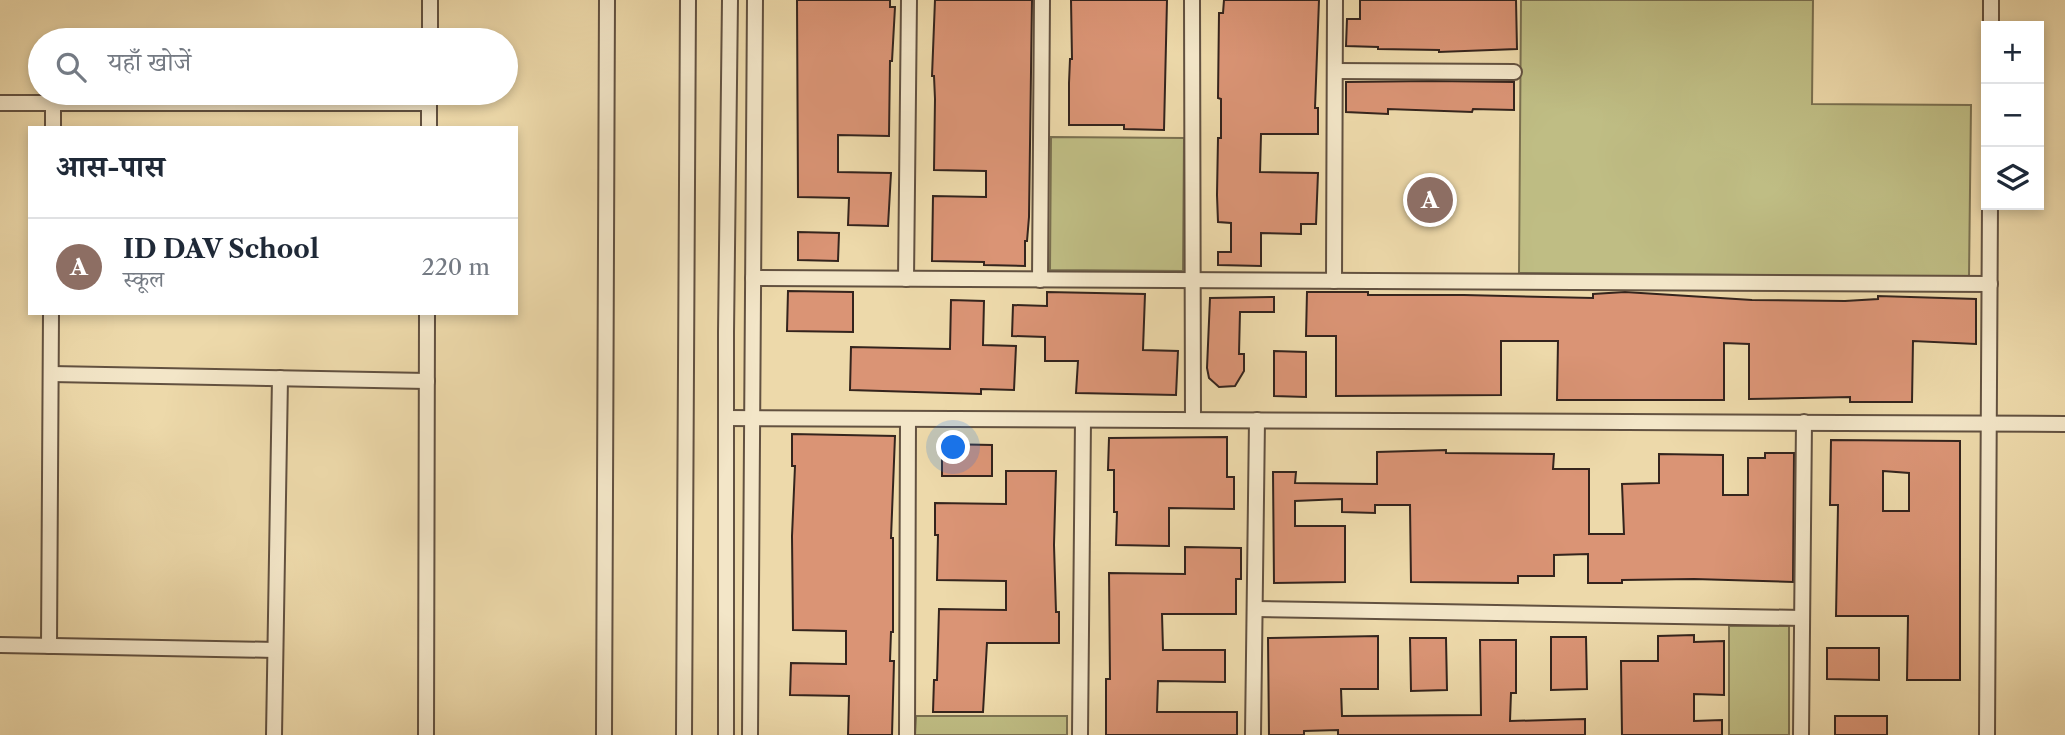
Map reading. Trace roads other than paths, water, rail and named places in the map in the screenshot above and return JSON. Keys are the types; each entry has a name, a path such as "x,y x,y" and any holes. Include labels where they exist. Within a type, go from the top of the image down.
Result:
{"street":[{"path":"430,0 430,28"},
{"path":"604,735 607,0"},
{"path":"684,735 688,0"},
{"path":"726,735 730,0"},
{"path":"750,735 755,0"},
{"path":"906,279 909,0"},
{"path":"1040,280 1042,0"},
{"path":"1192,0 1193,420"},
{"path":"1334,281 1335,0"},
{"path":"1991,0 1991,21"},
{"path":"1335,71 1514,72"},
{"path":"0,103 28,103"},
{"path":"53,105 53,126"},
{"path":"429,105 429,126"},
{"path":"1987,735 1990,210"},
{"path":"753,278 1990,284"},
{"path":"49,646 51,315"},
{"path":"426,735 427,315"},
{"path":"51,374 427,380"},
{"path":"274,735 281,378"},
{"path":"726,418 2065,424"},
{"path":"907,735 908,419"},
{"path":"1080,735 1083,420"},
{"path":"1253,735 1258,420"},
{"path":"1801,735 1804,422"},
{"path":"1255,609 1802,618"},
{"path":"0,645 275,650"}],"place":[{"name":"ID DAV School","path":"1430,200"}]}
